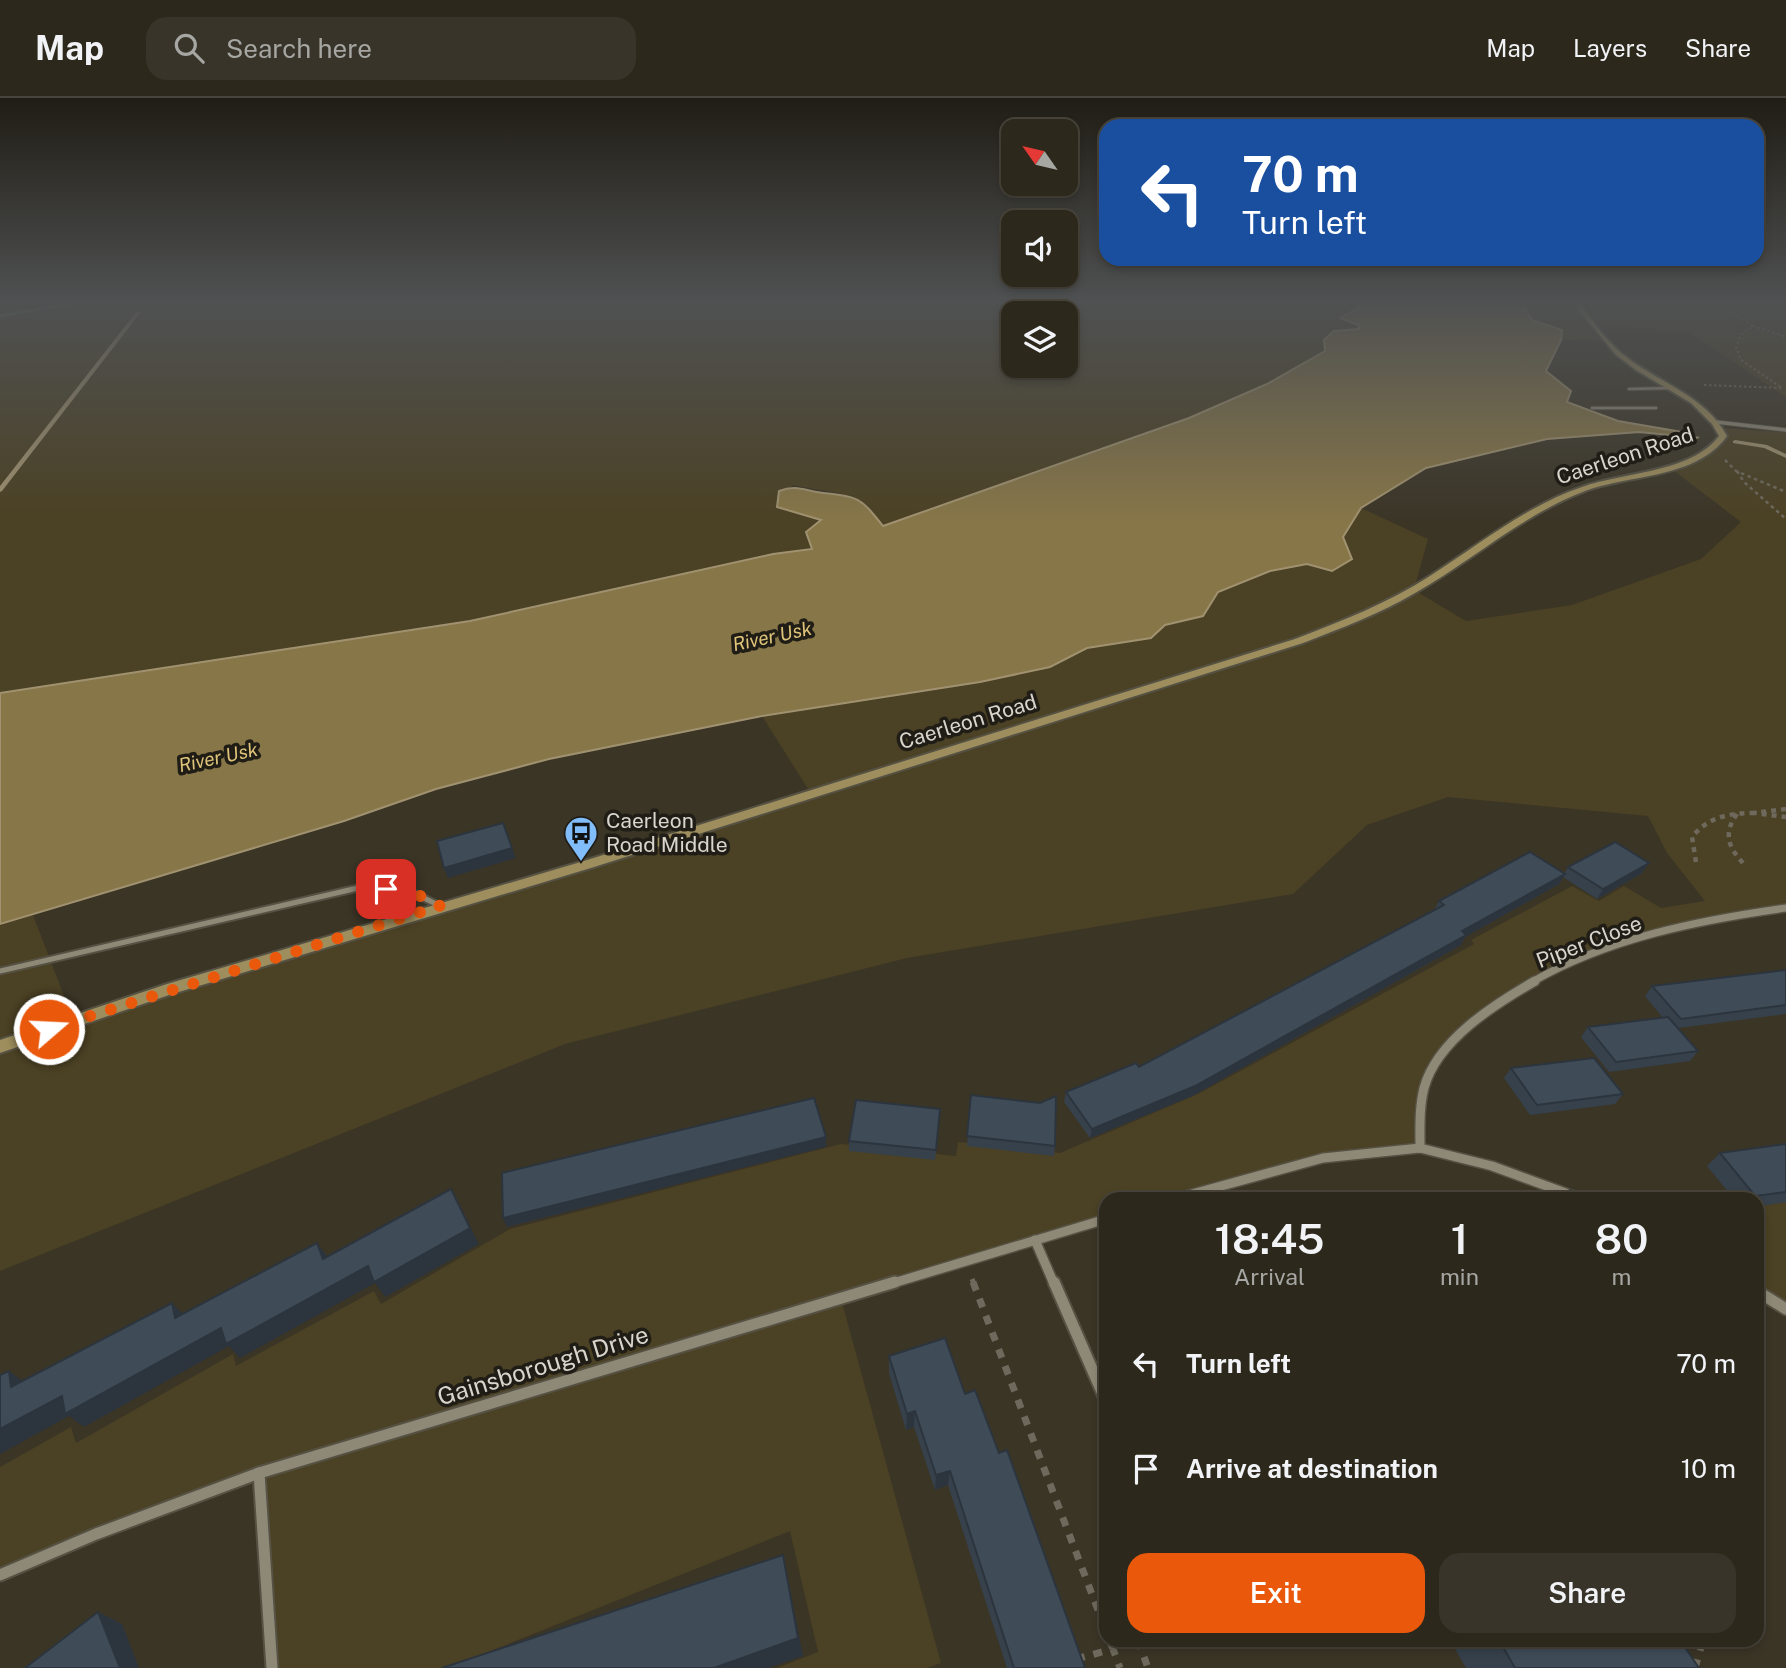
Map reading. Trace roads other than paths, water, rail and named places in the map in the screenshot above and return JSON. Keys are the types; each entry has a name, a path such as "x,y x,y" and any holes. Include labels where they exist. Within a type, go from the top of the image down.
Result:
{"main road":[{"name":"Caerleon Road","path":"0,1047 86,1016 440,906 672,839 1299,640 1368,614 1414,590 1514,521 1543,505 1590,487 1669,467 1720,445 1723,436 1716,422 1651,375"}],"street":[{"name":"Piper Close","path":"1420,1148 1421,1104 1431,1070 1456,1040 1495,1003 1560,967 1633,942 1695,922 1786,908"},
{"path":"1199,1192 1323,1158 1420,1148 1492,1166 1563,1192"},
{"name":"Gainsborough Drive","path":"0,1575 96,1534 259,1474 1099,1221"},
{"path":"1035,1240 1099,1385"},
{"path":"1764,1295 1786,1309"},
{"path":"259,1474 272,1668"}],"lane":[{"path":"1629,389 1671,388"},
{"path":"1592,408 1656,408"},
{"path":"1716,422 1786,430"},
{"path":"0,971 362,887 410,891 440,906"}],"water":[{"name":"River Usk","path":"1282,375 1551,375 1571,391 1567,402 1618,421 1682,432 1689,437 1639,432 1547,439 1426,468 1361,508 1343,537 1352,559 1332,571 1307,564 1270,571 1218,592 1203,616 1165,625 1151,638 1087,648 1050,667 980,682 762,716 549,759 436,789 344,821 0,924 0,693 470,621 773,554 812,549 806,532 821,520 777,507 779,491 796,488 858,500 883,526 1189,418"}],"waterway":[{"path":"0,490 90,375"},
{"path":"1689,437 1697,437"},
{"path":"1735,442 1765,446 1786,456"}],"place":[{"name":"Caerleon Road Middle","path":"581,863"}]}
